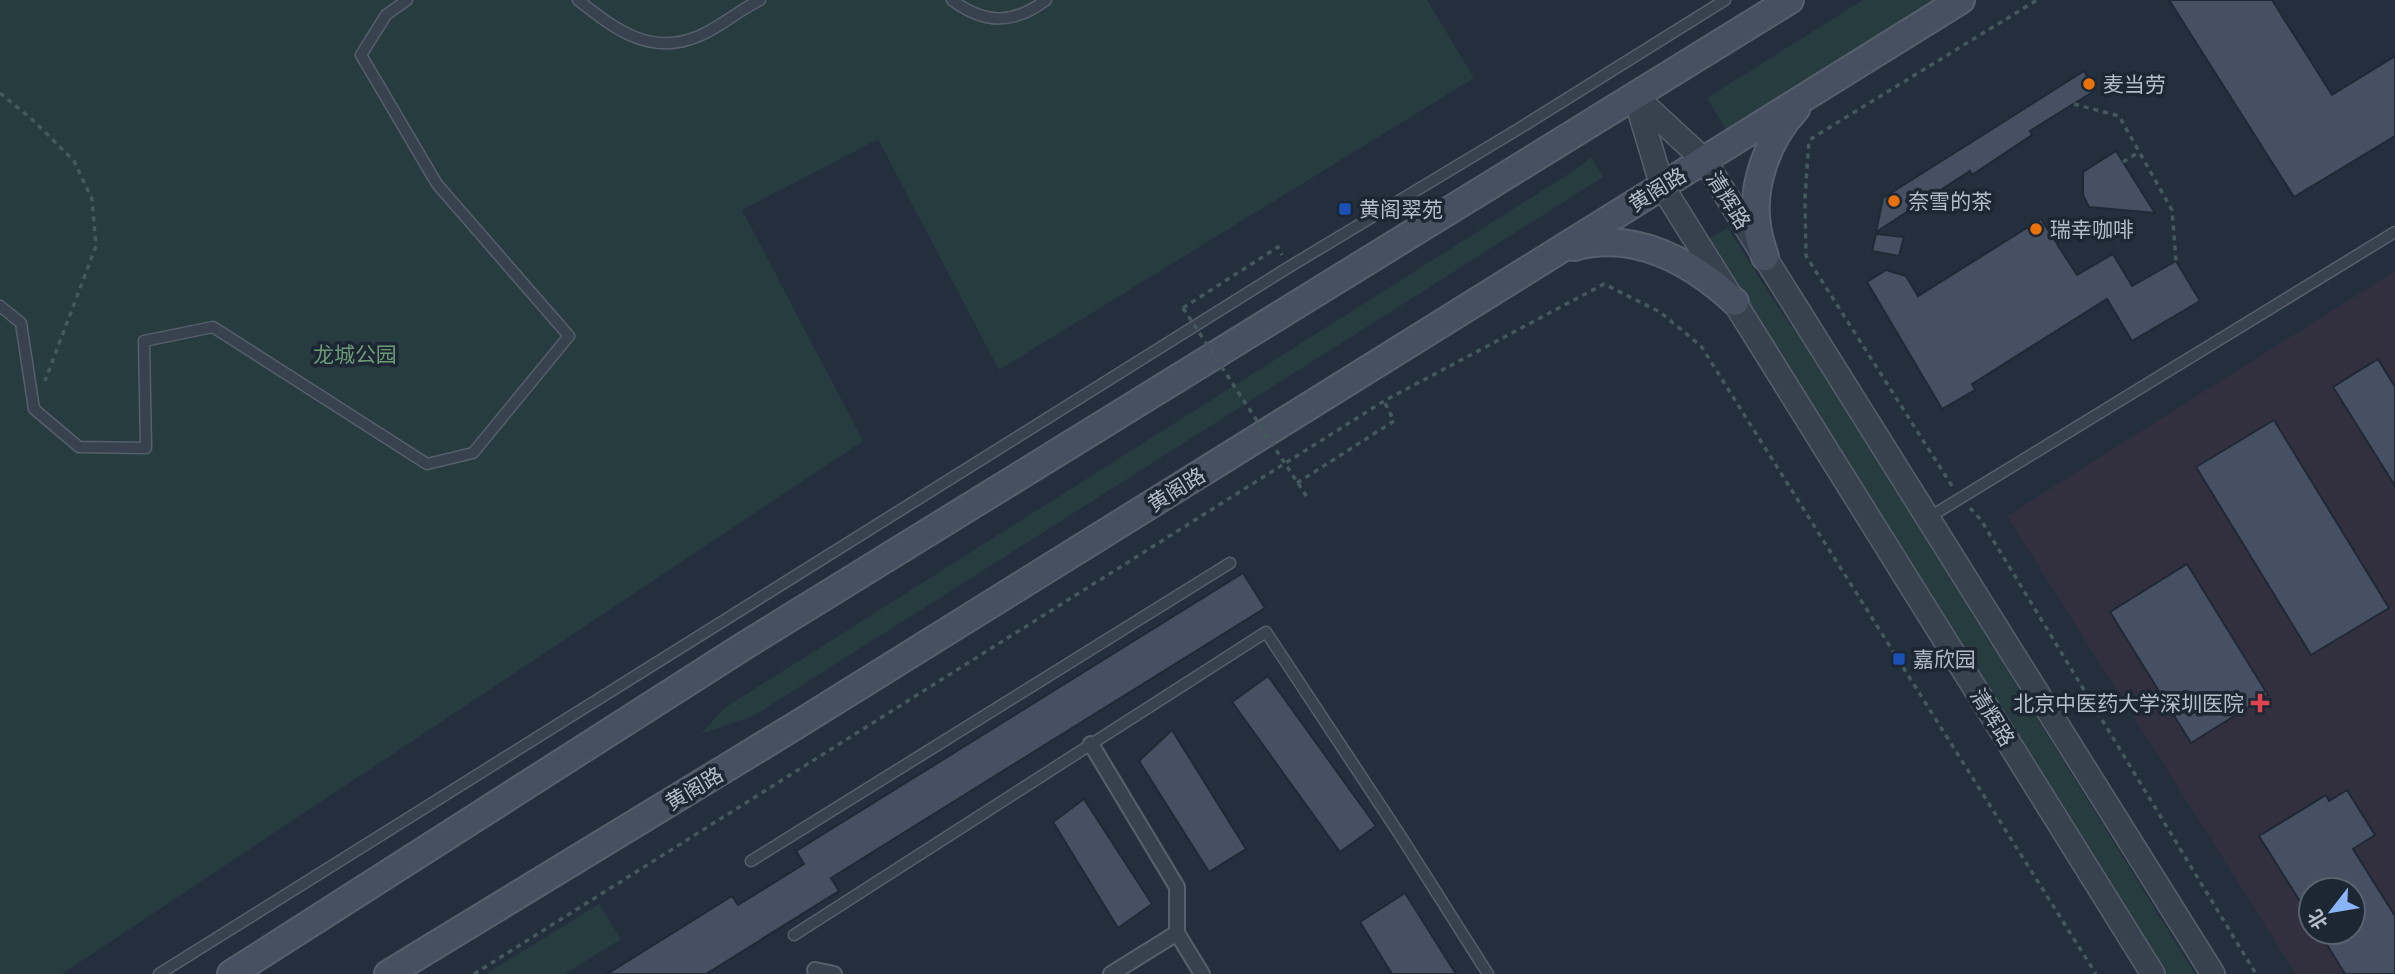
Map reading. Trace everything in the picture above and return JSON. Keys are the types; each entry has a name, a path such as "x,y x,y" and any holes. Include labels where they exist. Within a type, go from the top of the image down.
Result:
{"main road":[{"path":"231,974 744,646 1790,0"},
{"name":"黄阁路","path":"388,974 783,733 1961,0"},
{"path":"1765,257 1757,225 1757,192 1764,163 1775,138 1790,115 1811,93"},
{"path":"1559,251 1584,244 1607,242 1631,244 1659,252 1711,280 1735,302"}],"street":[{"name":"清辉路","path":"1635,96 1704,160 2213,974"},
{"name":"清辉路","path":"1635,96 1662,186 2153,974"},
{"path":"1091,744 1177,887 1177,933 1202,974"},
{"path":"1111,974 1177,933"},
{"path":"815,970 834,974"}],"lane":[{"path":"0,306 22,323 34,409 79,447 146,448 144,341 213,327 428,464 473,453 569,336 437,184 361,55 386,15 407,0"},
{"path":"578,0 615,29 647,42 673,43 699,36 760,0"},
{"path":"952,0 962,8 989,19 1014,19 1046,0"},
{"path":"159,974 1289,267 1726,0"},
{"path":"1928,518 2395,232"},
{"path":"751,861 1230,563"},
{"path":"794,935 1266,632 1488,974"}],"path":[{"path":"2037,0 1809,139 1805,198 1806,256 1959,497 1981,520 2256,974"},
{"path":"0,93 34,121 74,161 92,199 96,246 34,409"},
{"path":"2074,104 2119,116 2172,210 2176,261"},
{"path":"2123,162 2140,152"},
{"path":"1289,267 1278,247 1183,308 1307,497"},
{"path":"474,974 1384,401 1604,284 1660,312 1701,345 2096,974"},
{"path":"1297,483 1394,421 1384,401"}],"shaded area":[{"name":"北京中医药大学深圳医院","path":"2395,271 2395,974 2296,974 2007,516"}],"green space":[{"name":"龙城公园","path":"0,0 1427,0 1474,78 999,370 878,139 742,210 863,441 62,974 0,974"},
{"path":"1863,0 1939,0 1728,133 1707,98"},
{"path":"1591,157 1603,177 755,715 701,734 723,709 1578,168"},
{"path":"1728,228 1777,306 1810,351 2195,974 2167,974 1707,240"},
{"path":"599,904 621,939 565,974 486,974"}],"building":[{"path":"2169,0 2272,0 2332,95 2395,56 2395,136 2294,197"},
{"path":"2084,71 2096,90 2030,131 2032,135 1972,175 1970,171 1876,232 1883,198"},
{"path":"2116,151 2155,213 2089,207 2083,195 2083,172"},
{"path":"2041,219 2077,275 2113,254 2132,286 2176,261 2200,301 2132,341 2107,299 1972,384 1975,390 1942,409 1867,282 1886,270 1906,276 1918,296"},
{"path":"1876,234 1904,237 1899,256 1872,251"},
{"path":"2378,359 2395,387 2395,486 2333,387"},
{"path":"2274,420 2389,608 2311,655 2196,467"},
{"path":"2187,564 2268,695 2191,743 2110,612"},
{"path":"1243,573 1265,608 831,878 839,891 706,974 607,974 732,896 738,905 804,864 796,851"},
{"path":"1268,676 1376,826 1340,852 1232,702"},
{"path":"1172,730 1246,849 1209,872 1139,761"},
{"path":"2347,790 2375,835 2353,849 2395,916 2395,974 2345,974 2328,946 2367,946 2367,876 2297,876 2297,897 2259,836 2326,795 2329,801"},
{"path":"1084,799 1152,904 1118,928 1053,822"},
{"path":"1405,893 1456,974 1392,974 1360,922"}],"place":[{"name":"麦当劳","path":"2089,84"},
{"name":"奈雪的茶","path":"1894,201"},
{"name":"黄阁翠苑","path":"1345,209"},
{"name":"瑞幸咖啡","path":"2036,229"},
{"name":"嘉欣园","path":"1899,659"},
{"name":"北京中医药大学深圳医院","path":"2260,703"}]}
